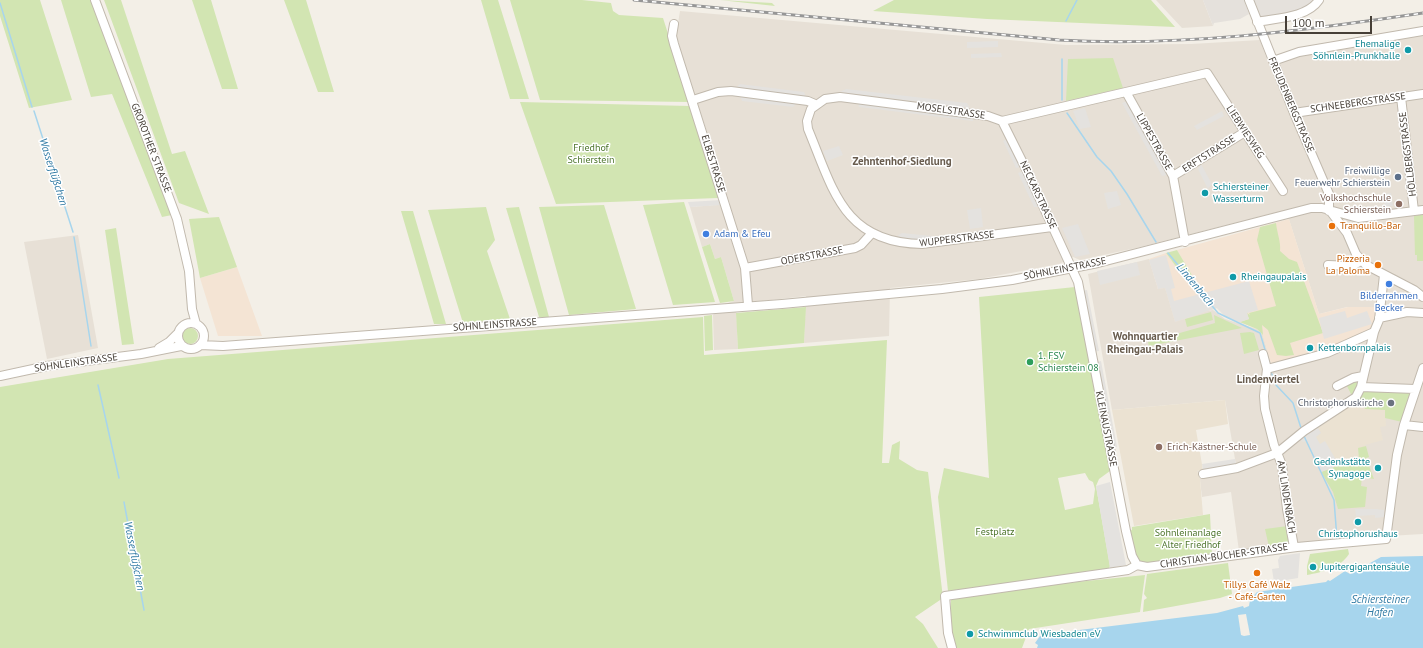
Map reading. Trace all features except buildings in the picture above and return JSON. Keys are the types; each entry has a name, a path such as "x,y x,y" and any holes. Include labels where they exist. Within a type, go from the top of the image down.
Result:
{"street":[{"name":"GROROTHER STRASSE","path":"95,0 177,218 189,271 191,300 196,324"},
{"name":"FREUDENBERGSTRASSE","path":"1249,0 1294,113 1329,194 1329,210"},
{"path":"1257,22 1301,13 1315,5 1319,0"},
{"name":"ELBESTRASSE","path":"674,24 672,36 745,268 748,305"},
{"path":"1273,61 1299,52 1423,31"},
{"name":"MOSELSTRASSE","path":"815,104 825,99 840,97 993,117 1002,121 1207,73"},
{"name":"LIEBWIESWEG","path":"1207,73 1283,191"},
{"path":"693,100 718,92 731,91 808,101 815,104"},
{"name":"LIPPESTRASSE","path":"1126,92 1173,176 1185,242"},
{"name":"SCHNEEBERGSTRASSE","path":"1294,113 1423,94"},
{"name":"HÖLLBERGSTRASSE","path":"1401,97 1419,211"},
{"name":"WUPPERSTRASSE","path":"815,104 809,113 808,129 833,190 848,214 872,233 901,242 935,243 1052,227"},
{"name":"NECKARSTRASSE","path":"1002,121 1013,141 1052,227 1073,268"},
{"name":"ERFTSTRASSE","path":"1173,176 1245,132"},
{"name":"SÖHNLEINSTRASSE","path":"200,345 227,346 942,290 1073,268 1185,242 1309,209 1319,208 1358,218"},
{"path":"1329,210 1348,233 1361,261 1367,266 1414,290 1423,297"},
{"path":"1348,233 1350,225 1358,218 1419,211"},
{"name":"ODERSTRASSE","path":"745,268 855,248 861,245 872,233"},
{"path":"1328,265 1352,266 1361,261"},
{"name":"KLEINAUSTRASSE","path":"1073,268 1082,298 1128,538 1132,556 1137,565"},
{"path":"1203,474 1237,468 1277,453 1302,432 1352,400 1361,387 1374,332 1379,318 1384,275"},
{"name":"GROROTHER STRASSE","path":"186,324 189,317 191,300"},
{"path":"1379,318 1407,312 1423,313"},
{"path":"186,324 196,324 200,327 204,334 200,345 192,350 181,346 177,334 179,329 186,324"},
{"path":"1270,368 1326,353 1374,332"},
{"name":"SÖHNLEINSTRASSE","path":"152,351 169,342 177,334"},
{"name":"SÖHNLEINSTRASSE","path":"204,334 212,341 227,346"},
{"name":"SÖHNLEINSTRASSE","path":"0,376 62,364 181,346"},
{"name":"AM LINDENBACH","path":"1263,354 1270,368 1264,402 1277,453 1282,465 1287,509 1294,545"},
{"path":"1423,368 1404,425 1423,428"},
{"path":"1337,386 1354,378 1363,376"},
{"path":"1361,387 1415,389"},
{"name":"CHRISTIAN-BÜCHER-STRASSE","path":"952,648 948,633 945,596 1128,570 1137,565 1147,567 1294,545 1386,539 1394,470 1404,425"}],"shaded area":[{"path":"1156,0 1203,0 1213,26 1182,28"},
{"path":"1203,0 1244,0 1249,14 1240,19 1214,23 1213,26"},
{"path":"1252,0 1313,0 1303,10 1261,17 1259,16"},
{"path":"680,11 1066,45 1191,44 1260,40 1267,59 1298,49 1423,29 1423,534 1336,539 1239,551 1231,492 1202,497 1200,480 1197,471 1236,465 1225,400 1112,410 1088,274 1149,259 1158,289 1165,287 1207,311 1213,310 1225,319 1257,329 1263,335 1271,363 1376,307 1347,307 1319,314 1286,210 1136,248 1080,260 1073,257 1059,264 979,279 890,288 889,336 804,343 806,296 736,304 738,349 714,350 713,315 721,305 734,301 721,257 715,259 710,244 702,247 690,207 730,204 676,36"},
{"path":"998,41 998,47 967,48 967,42"},
{"path":"1001,53 1002,57 971,58 971,54"},
{"path":"740,84 804,92 806,97 736,88"},
{"path":"846,89 967,103 970,108 840,92"},
{"path":"740,96 796,104 793,107 742,101"},
{"path":"1127,101 1167,175 1162,176 1122,103"},
{"path":"858,103 974,117 973,121 859,107"},
{"path":"1085,108 1091,127 1080,129 1073,111"},
{"path":"1222,111 1224,116 1197,130 1194,126"},
{"path":"1007,139 1021,167 1016,168 1003,141"},
{"path":"839,146 843,155 827,161 823,151"},
{"path":"1201,164 1212,184 1208,189 1198,169"},
{"path":"1023,171 1039,207 1034,207 1018,173"},
{"path":"1117,191 1121,205 1108,209 1104,193"},
{"path":"1391,193 1393,206 1385,206 1383,194"},
{"path":"722,200 723,205 690,207 688,202"},
{"path":"981,208 983,227 970,229 967,210"},
{"path":"1289,219 1319,314 1348,307 1377,307 1373,327 1368,331 1328,349 1271,363 1261,330 1227,318 1217,308 1175,322 1165,288 1158,289 1149,259 1166,253 1190,284 1196,282 1177,250"},
{"path":"1078,224 1090,254 1075,257 1062,228"},
{"path":"902,233 932,236 935,239 913,239 897,236"},
{"path":"78,235 98,348 47,359 24,242"},
{"path":"1166,255 1175,288 1171,289 1174,301 1249,281 1258,310 1247,313 1249,319 1240,322 1227,318 1217,308 1175,322 1165,288 1158,289 1149,260"},
{"path":"1137,262 1140,275 1100,285 1097,271"},
{"path":"237,267 262,336 218,336 200,278"},
{"path":"1087,290 1099,351 1091,352 1080,291"},
{"path":"1345,311 1347,318 1367,311 1372,324 1324,339 1319,318"},
{"path":"1101,361 1117,447 1110,448 1093,363"},
{"name":"Erich-Kästner-Schule","path":"1225,400 1228,424 1196,430 1203,470 1197,471 1200,479 1203,515 1134,526 1112,410"},
{"path":"1363,402 1385,410 1386,426 1380,427 1383,440 1365,445 1369,457 1366,458 1374,479 1362,477 1361,486 1367,487 1365,507 1338,509 1333,492 1307,441 1321,433 1318,428 1336,416 1335,414"},
{"path":"1318,428 1321,433 1316,437 1320,444 1325,441 1339,465 1321,472 1307,441 1303,442 1300,439"},
{"path":"1235,459 1236,465 1203,470 1202,464"},
{"path":"1110,482 1126,565 1110,568 1096,486"},
{"path":"1355,509 1384,510 1384,517 1375,518 1375,515 1356,516"},
{"path":"1300,553 1298,578 1274,582 1272,569 1279,568 1278,560 1280,556"}],"green space":[{"path":"0,0 40,0 72,100 29,108 0,16"},
{"path":"61,0 92,0 172,215 162,217 112,94 91,97"},
{"path":"104,0 121,0 172,154 185,151 209,214 179,203"},
{"path":"192,0 211,0 238,89 222,89"},
{"path":"284,0 306,0 334,92 318,92"},
{"path":"481,0 498,0 529,99 510,99"},
{"path":"510,0 582,0 611,3 613,11 619,15 663,18 690,102 540,100"},
{"path":"720,0 772,3 775,6"},
{"path":"894,0 1151,0 1175,27 987,19 873,11"},
{"path":"1113,58 1123,88 1066,101 1068,59"},
{"name":"Friedhof Schierstein","path":"520,102 690,106 720,196 718,198 556,204"},
{"path":"684,202 715,302 673,305 643,205"},
{"path":"604,205 636,309 569,315 539,207"},
{"path":"486,207 495,240 487,251 510,319 463,323 428,210"},
{"path":"519,207 549,317 539,317 506,208"},
{"path":"401,211 413,211 446,324 434,324"},
{"path":"1423,214 1423,261 1417,261 1417,255 1415,255 1414,216"},
{"path":"219,217 237,267 200,278 189,219"},
{"path":"1276,223 1280,251 1289,259 1297,262 1323,333 1290,343 1294,355 1286,356 1277,355 1268,330 1262,325 1263,335 1257,329 1240,322 1249,319 1247,313 1250,315 1249,313 1276,306 1257,240 1260,227"},
{"path":"116,228 134,344 122,345 105,230"},
{"path":"710,244 715,259 721,257 734,301 720,303 702,247"},
{"path":"1177,250 1196,282 1189,284 1166,253"},
{"name":"Festplatz","path":"1075,287 1110,471 1099,479 1096,486 1110,566 1108,570 948,591 938,497 944,468 989,478 979,297","holes":["1085,473 1089,480 1093,482 1095,489 1093,504 1065,510 1058,478"]},
{"path":"806,307 804,343 738,349 736,313"},
{"path":"1211,312 1213,320 1187,327 1185,319"},
{"path":"712,315 713,350 705,351 704,316"},
{"path":"1214,315 1242,328 1149,346 1148,342 1215,323"},
{"path":"703,317 704,355 887,340 882,463 889,463 892,445 900,441 899,459 917,470 928,472 943,598 915,617 923,624 938,648 0,648 0,387 168,359"},
{"path":"187,328 193,328 198,333 196,342 193,344 187,344 182,339 182,333"},
{"path":"1240,333 1254,333 1259,350 1244,354"},
{"path":"1356,380 1358,387 1409,391 1411,393 1402,422 1385,418 1385,410 1365,409 1363,402 1352,396 1346,384"},
{"path":"1366,446 1369,457 1366,458 1374,479 1362,477 1361,486 1367,487 1365,507 1338,509 1333,492 1321,472 1359,458 1358,448"},
{"name":"Söhnleinanlage - Alter Friedhof","path":"1210,514 1212,556 1184,561 1150,563 1141,561 1134,555 1129,531 1132,530 1132,527"},
{"path":"1288,526 1292,544 1269,547 1265,529"},
{"path":"1348,549 1349,554 1341,563 1331,569 1307,575 1307,566 1310,554"},
{"path":"1228,563 1232,594 1220,598 1143,612 1144,600 1147,598 1144,594 1147,574"},
{"path":"1145,575 1140,612 1029,629 1022,648 956,648 952,629 951,598 1047,585"}],"water":[{"name":"Schiersteiner Hafen","path":"1423,556 1423,648 1037,648 1038,645 1035,643 1040,636 1047,634 1217,613 1243,606 1244,608 1249,606 1250,600 1257,592 1326,582 1328,580 1330,581 1345,571 1350,574 1381,557"}],"pier":[{"path":"1246,614 1250,635 1244,636 1241,635 1238,615"}],"waterway":[{"name":"Lindenbach","path":"1066,21 1077,0"},
{"name":"Wasserflüßchen","path":"0,3 32,107"},
{"name":"Lindenbach","path":"1062,59 1062,100"},
{"name":"Wasserflüßchen","path":"34,111 73,232"},
{"name":"Lindenbach","path":"1067,113 1097,157 1111,171 1127,194 1156,242"},
{"name":"Wasserflüßchen","path":"74,237 91,346"},
{"name":"Lindenbach","path":"1168,253 1218,313 1260,333 1266,353"},
{"name":"Lindenbach","path":"1271,372 1276,385 1293,403 1301,428"},
{"name":"Wasserflüßchen","path":"98,385 119,478"},
{"name":"Lindenbach","path":"1304,436 1334,500 1337,539"},
{"name":"Wasserflüßchen","path":"124,502 144,610"}],"railway":[{"path":"634,0 1059,40 1105,42 1241,36 1332,26 1423,13"}],"place":[{"name":"Ehemalige Söhnlein-Prunkhalle","path":"1408,50"},
{"name":"Freiwillige Feuerwehr Schierstein","path":"1398,177"},
{"name":"Schiersteiner Wasserturm","path":"1205,193"},
{"name":"Volkshochschule Schierstein","path":"1399,204"},
{"name":"Tranquillo-Bar","path":"1332,226"},
{"name":"Adam & Efeu","path":"706,234"},
{"name":"Pizzeria La Paloma","path":"1378,265"},
{"name":"Rheingaupalais","path":"1233,277"},
{"name":"Bilderrahmen Becker","path":"1389,284"},
{"name":"Kettenbornpalais","path":"1310,348"},
{"name":"1. FSV Schierstein 08","path":"1030,362"},
{"name":"Christophoruskirche","path":"1391,403"},
{"name":"Erich-Kästner-Schule","path":"1159,447"},
{"name":"Gedenkstätte Synagoge","path":"1378,468"},
{"name":"Christophorushaus","path":"1358,522"},
{"name":"Jupitergigantensäule","path":"1313,567"},
{"name":"Tillys Café Walz - Café-Garten","path":"1257,573"},
{"name":"Schwimmclub Wiesbaden eV","path":"970,634"}],"district":[{"name":"Zehntenhof-Siedlung","path":"902,162"},
{"name":"Wohnquartier Rheingau-Palais","path":"1145,343"},
{"name":"Lindenviertel","path":"1268,380"}]}
